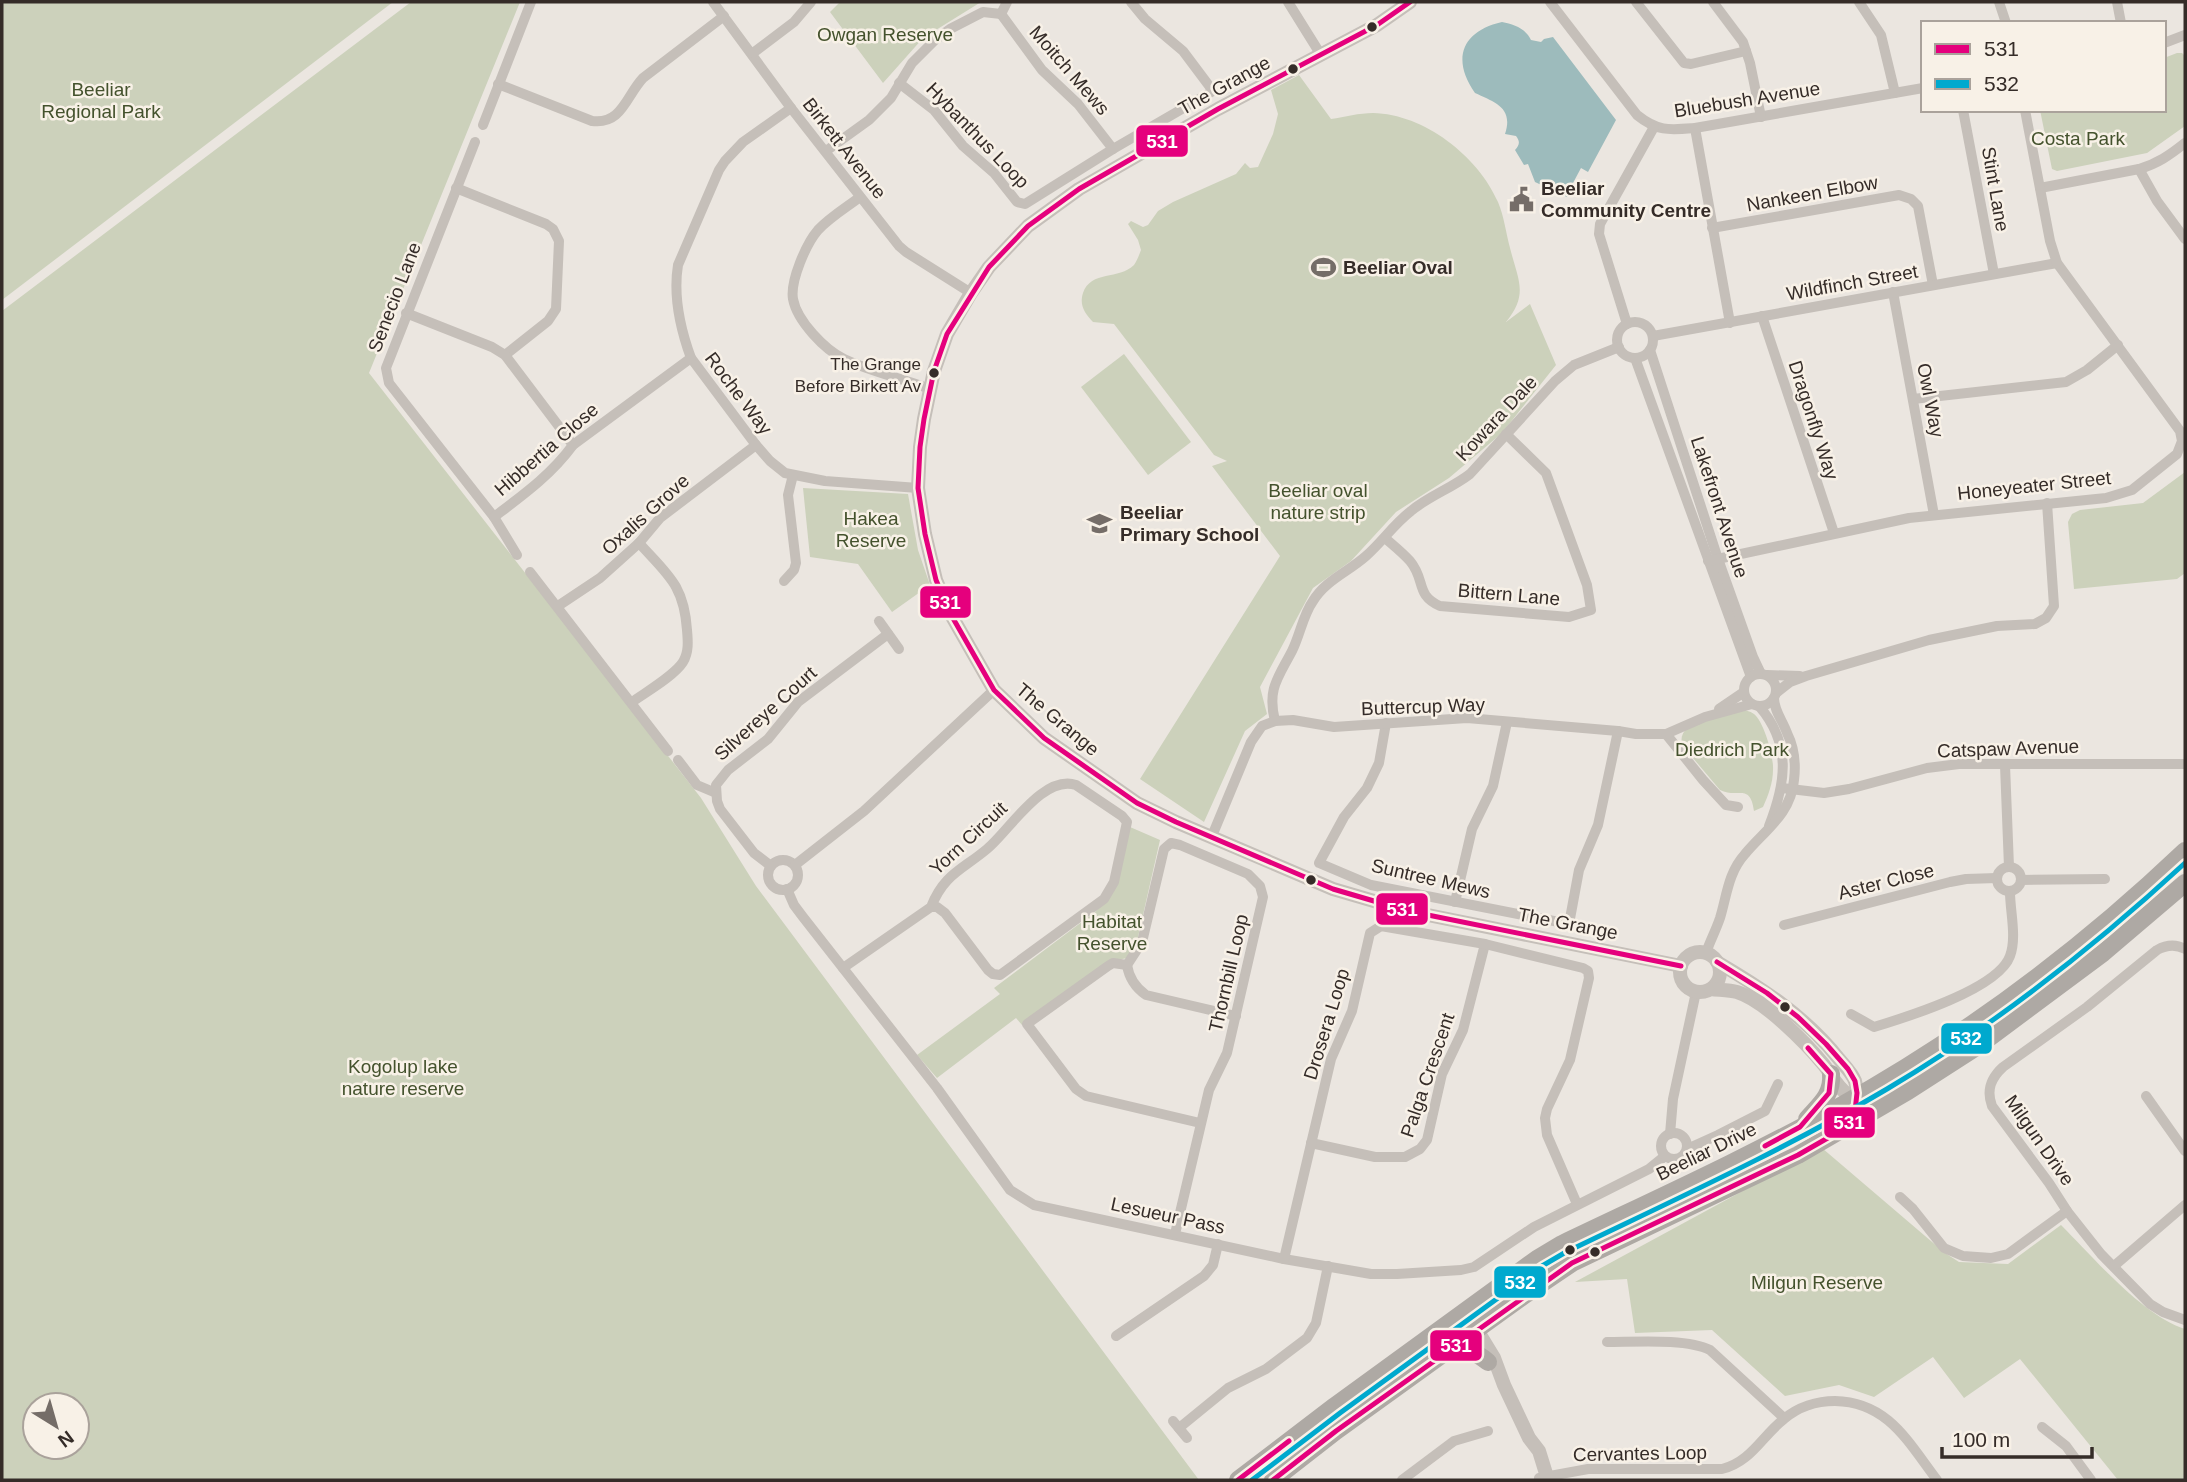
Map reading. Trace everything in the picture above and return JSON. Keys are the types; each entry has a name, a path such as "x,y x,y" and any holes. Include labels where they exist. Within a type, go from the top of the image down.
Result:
{"highway":[{"name":"Beeliar Drive","path":"1238,1480 1489,1292 1562,1244 1736,1161 1857,1097 1917,1060 1999,1005 2085,939 2185,851"},
{"path":"1273,1480 1473,1332 1572,1263 1787,1160 1908,1091 2019,1017 2103,953 2185,883"},
{"path":"1800,1127 1829,1093 1830,1074"},
{"path":"1450,1349 1468,1350 1488,1362"}],"street":[{"path":"483,125 531,2"},
{"name":"Birkett Avenue","path":"713,2 892,238 906,252 971,293"},
{"path":"753,53 794,22 811,2"},
{"path":"1000,14 1007,2"},
{"name":"Hybanthus Loop","path":"899,83 934,110 962,146 994,173 1020,204 1030,201 1218,88 1130,2"},
{"path":"1288,2 1321,54"},
{"name":"The Grange","path":"1410,2 1377,25 1183,129 1057,203 1028,226 989,267 947,334 930,388 920,447 918,488 925,534 941,595 994,690 1044,738 1126,797 1176,822 1334,889 1408,911 1681,966"},
{"name":"Bluebush Avenue","path":"1550,2 1637,115 1654,127 1675,130 1695,128 1921,88"},
{"path":"1636,2 1684,63 1690,64 1746,51"},
{"path":"1714,2 1739,36 1746,51 1760,117"},
{"path":"1859,2 1881,35 1895,93"},
{"path":"1998,2 2005,21"},
{"path":"2117,2 2122,21"},
{"name":"Hybanthus Loop","path":"826,151 869,120 891,98 922,52 950,29 983,12 1000,14"},
{"name":"Moitch Mews","path":"1000,14 1042,70 1077,104 1113,149"},
{"path":"498,84 592,121 612,119 620,113 635,86 643,78 724,16"},
{"path":"2166,42 2185,35"},
{"name":"Roche Way","path":"792,108 743,142 725,161 678,265 678,310 691,358 756,445 770,461 785,472 825,481 918,488"},
{"name":"Stint Lane","path":"1963,112 1994,274"},
{"name":"Honeyeater Street","path":"1713,560 1934,514 2106,498 2132,490 2177,454 2184,441 2175,423 2057,263 2050,241 2025,112"},
{"path":"1627,324 1599,234 1600,224 1654,127"},
{"path":"1695,128 1730,323"},
{"name":"Senecio Lane","path":"475,142 386,368 389,383 494,517 517,555"},
{"path":"2040,188 2152,165 2185,143"},
{"path":"2139,169 2157,201 2185,239"},
{"path":"456,188 546,224 554,229 559,241 556,281 558,298 553,315 505,355"},
{"name":"Nankeen Elbow","path":"1712,228 1899,195 1911,199 1918,206 1933,285"},
{"path":"860,197 826,223 810,242 793,286 795,307 818,339 844,359 930,388"},
{"name":"Wildfinch Street","path":"1653,337 2057,263"},
{"name":"Owl Way","path":"1893,292 1934,514"},
{"path":"406,313 492,347 505,355 573,444"},
{"name":"Dragonfly Way","path":"1762,316 1834,533"},
{"path":"1627,324 1644,324 1653,337 1650,350 1644,356 1635,358 1622,352 1619,347 1619,332 1627,324"},
{"path":"1913,399 2066,383 2118,345"},
{"name":"Kowara Dale","path":"1275,721 1272,690 1297,641 1311,602 1328,582 1364,558 1396,523 1414,509 1470,474 1555,381 1574,365 1619,347"},
{"name":"Lakefront Avenue","path":"1650,350 1713,560"},
{"name":"Hibbertia Close","path":"494,517 551,472 573,444 691,358"},
{"name":"Lakefront Avenue","path":"1635,358 1760,676"},
{"name":"Bittern Lane","path":"1385,538 1411,562 1428,601 1440,606 1569,617 1591,610 1587,585 1546,473 1506,434"},
{"name":"Oxalis Grove","path":"558,606 600,578 639,543 660,518 756,445"},
{"path":"784,581 794,570 796,563 788,495 793,475"},
{"path":"1756,705 1768,704 1790,682 1806,676 1929,640 1997,626 2035,624 2046,618 2054,606 2046,503"},
{"path":"632,702 683,663 688,646 684,601 680,592 639,543"},
{"path":"530,572 667,751"},
{"path":"879,621 899,649"},
{"name":"Silvereye Court","path":"716,793 716,785 728,770 768,739 798,702 888,634"},
{"path":"1787,789 1779,739 1769,718 1746,697 1745,684 1760,676 1806,676"},
{"path":"1711,957 1732,872 1744,854 1766,832 1787,789 1794,761 1792,746 1774,706 1773,681 1760,676"},
{"path":"795,865 864,811 994,690"},
{"name":"Buttercup Way","path":"1275,721 1293,720 1334,727 1467,719 1636,734 1666,734 1705,717 1744,692"},
{"name":"Buttercup Way","path":"1705,717 1756,705"},
{"path":"1212,836 1251,742 1262,726 1275,721"},
{"path":"1455,902 1472,829 1493,786 1507,722"},
{"name":"Suntree Mews","path":"1386,723 1379,763 1367,788 1344,817 1320,863 1371,885 1585,928"},
{"path":"1569,924 1579,870 1598,825 1618,731"},
{"path":"1666,734 1726,805 1738,807"},
{"path":"678,760 698,785 716,793 720,809 760,859 771,866 783,860 795,865 798,879 787,889"},
{"name":"Catspaw Avenue","path":"1787,789 1824,793 1927,768 1959,764 2185,764"},
{"path":"2005,765 2009,867"},
{"name":"Yorn Circuit","path":"843,968 931,906 946,879 987,850 1027,806 1047,790 1058,785 1076,785 1127,822 1114,882 1104,899 1000,975 988,970 945,913 931,906"},
{"name":"Thornbill Loop","path":"1127,965 1142,942 1167,845 1180,845 1248,874 1260,886 1263,903 1227,1053 1209,1090 1175,1234"},
{"name":"Lesueur Pass","path":"771,866 769,880 774,886 787,889 794,905 937,1088 1010,1190 1034,1205 1284,1259 1383,1275 1468,1269 1480,1264 1527,1231 1649,1169 1665,1156"},
{"path":"2009,867 2019,872 2021,880 2018,888 2010,892 2002,889 1997,878 2002,869 2009,867"},
{"name":"Aster Close","path":"1784,925 1966,879 1997,878"},
{"path":"2021,880 2105,879"},
{"path":"1851,1014 1874,1027 1928,1010 1959,996 2001,970 2007,963 2012,947 2010,892"},
{"name":"Drosera Loop","path":"1284,1259 1331,1059 1352,1011 1372,930 1381,926 1485,944 1588,971 1589,978 1570,1060 1546,1109 1545,1118 1547,1135 1577,1204"},
{"name":"Palga Crescent","path":"1311,1143 1376,1157 1405,1157 1420,1149 1427,1140 1442,1074 1462,1030 1485,944"},
{"name":"Milgun Drive","path":"2185,949 2171,946 2157,950 2087,1007 2003,1067 1991,1082 1989,1098 2067,1211 2101,1254 2150,1304 2162,1312 2185,1320"},
{"path":"1847,1127 1852,1121 1857,1097 1855,1080 1830,1047 1811,1027 1771,995 1711,957 1699,952 1688,956 1681,966 1681,979 1685,985 1703,990 1737,992 1768,1011 1794,1033 1843,1090 1857,1097 1880,1098 1908,1091"},
{"path":"1670,1134 1673,1099 1703,990 1718,980 1720,968 1711,957"},
{"path":"1200,1123 1086,1096 1076,1089 1027,1024 1113,963 1127,965 1134,982 1146,995 1236,1016"},
{"path":"1687,1149 1682,1137 1674,1133 1662,1140 1665,1156 1678,1159 1687,1149 1765,1111 1778,1084"},
{"path":"2146,1096 2185,1151"},
{"path":"1900,1197 1944,1248 1963,1256 1991,1258 2008,1254 2067,1211"},
{"path":"2114,1266 2185,1205"},
{"path":"1116,1336 1198,1281 1213,1265 1218,1244"},
{"path":"1187,1438 1176,1424 1228,1388 1266,1369 1307,1338 1315,1323 1328,1266"},
{"path":"1489,1292 1476,1314 1473,1339 1504,1385"},
{"path":"1429,1336 1452,1329 1480,1335 1494,1358 1529,1438 1539,1451 1544,1479"},
{"path":"1607,1342 1689,1344 1710,1350 1784,1418"},
{"name":"Cervantes Loop","path":"1544,1479 1588,1469 1683,1475 1734,1466 1753,1452 1784,1418 1800,1408 1816,1403 1850,1402 1875,1410 1898,1428 1931,1478"},
{"path":"2042,1427 2066,1446 2091,1480"},
{"path":"1402,1480 1441,1448 1454,1441 1488,1432"}],"green space":[{"name":"Beeliar Regional Park","path":"2,2 393,2 2,300"},
{"name":"Kogolup lake nature reserve","path":"411,2 520,2 369,373 701,798 756,886 1199,1480 2,1480 2,311"},
{"name":"Owgan Reserve","path":"840,2 981,2 923,38 883,83 830,12"},
{"name":"Costa Park","path":"2177,53 2185,56 2185,126 2147,153 2057,171 2052,169 2040,112 2166,112 2166,57"},
{"name":"Beeliar Oval","path":"1299,75 1331,119 1373,113 1411,121 1430,129 1447,141 1477,169 1500,207 1520,286 1517,303 1506,322 1530,304 1556,365 1502,433 1449,478 1396,512 1351,561 1313,588 1260,687 1267,714 1245,731 1204,822 1140,779 1280,556 1212,466 1227,461 1214,455 1114,324 1093,322 1084,309 1082,298 1092,281 1128,270 1135,263 1141,250 1128,224 1131,221 1143,227 1148,225 1158,211 1236,174 1245,163 1250,168 1258,167 1273,134 1278,114 1271,90"},
{"path":"1124,354 1191,442 1148,475 1081,387"},
{"path":"2185,472 2185,573 2177,579 2074,589 2068,522 2072,514 2080,510 2143,503"},
{"name":"Hakea Reserve","path":"803,488 908,494 918,550 930,585 892,612 858,564 810,557"},
{"name":"Diedrich Park","path":"1739,708 1758,718 1772,757 1773,775 1768,794 1763,807 1754,811 1750,797 1720,790 1682,745 1682,736 1693,724"},
{"name":"Habitat Reserve","path":"1130,827 1160,840 1135,950 1127,958 1118,960 1022,1025 1016,1018 937,1078 917,1055 1000,994 994,988 1095,912 1112,894"},
{"name":"Milgun Reserve","path":"1822,1148 1959,1262 2008,1264 2061,1225 2136,1299 2152,1312 2185,1329 2185,1480 2118,1480 2020,1359 1964,1398 1933,1357 1874,1397 1839,1385 1785,1396 1712,1330 1635,1333 1627,1279 1575,1282"}],"water":[{"path":"1502,22 1519,28 1531,40 1541,42 1553,37 1616,120 1588,172 1581,168 1573,183 1580,187 1576,195 1567,197 1535,182 1528,164 1524,165 1515,150 1519,145 1516,136 1505,134 1507,117 1504,112 1495,103 1475,93 1468,81 1462,58 1470,39 1488,26"}],"transit line":[{"name":"531","path":"1410,2 1377,25 1218,109 1079,189 1028,226 989,267 947,334 934,371 924,419 918,488 936,580 950,613 994,690 1044,738 1137,803 1333,889 1408,911 1681,966"},
{"name":"532","path":"1252,1480 1542,1266 1809,1133 1887,1089 1966,1039 2079,955 2185,863"},
{"name":"531","path":"1273,1480 1336,1431 1572,1263 1798,1155 1847,1127 1855,1111 1857,1093 1855,1081 1848,1069 1798,1017 1767,993 1717,962"},
{"name":"531","path":"1765,1146 1800,1127 1829,1093 1831,1074 1808,1048"},
{"name":"531","path":"1238,1480 1289,1441"}],"place":[{"name":"Beeliar Community Centre","path":"1521,199"},
{"name":"Beeliar Oval","path":"1323,267"},
{"name":"The Grange Before Birkett Av","path":"934,373"},
{"name":"Beeliar Primary School","path":"1100,523"}],"park label":[{"name":"Beeliar oval nature strip","path":"1318,501"}]}
